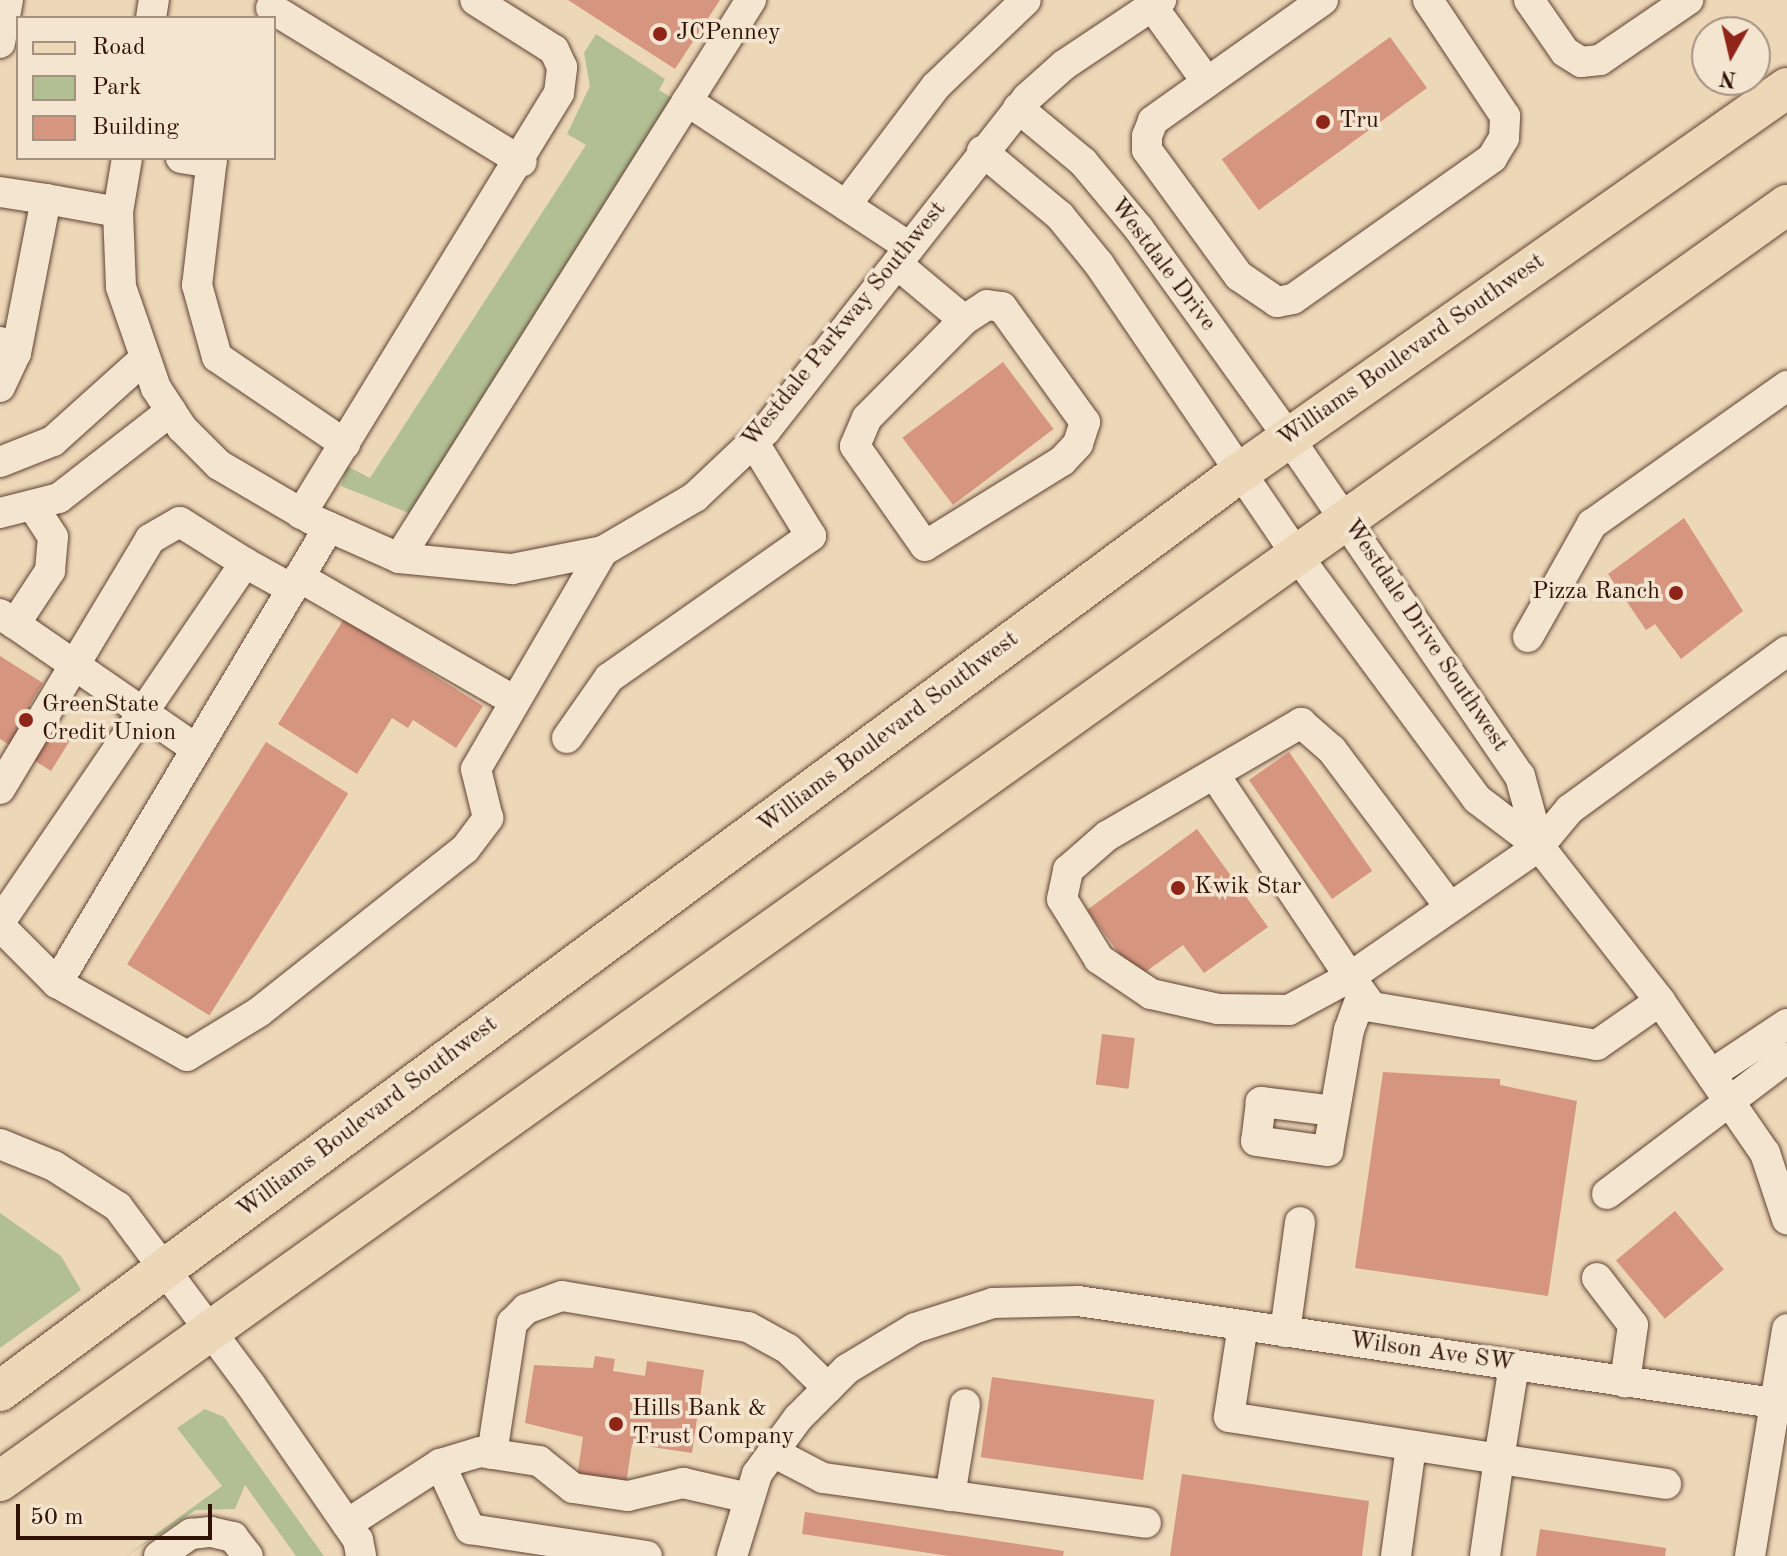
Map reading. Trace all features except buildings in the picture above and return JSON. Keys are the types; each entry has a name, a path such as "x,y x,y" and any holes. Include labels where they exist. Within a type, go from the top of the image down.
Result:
{"main road":[{"name":"Williams Boulevard Southwest","path":"0,1391 1242,471 1787,88"},
{"path":"0,1481 1787,205"}],"street":[{"path":"0,43 8,0"},
{"path":"301,514 522,162 559,93 562,67 554,50 475,0"},
{"path":"399,558 751,0"},
{"path":"846,205 936,86 1026,0"},
{"path":"1323,0 1153,121 1147,150 1239,276 1261,297 1293,299 1492,158 1504,138 1505,116 1428,0"},
{"path":"1529,0 1565,52 1581,62 1600,60 1688,0"},
{"path":"1157,3 1207,82"},
{"name":"Westdale Parkway Southwest","path":"127,160 118,212 121,287 144,359 171,411 219,465 301,514 399,558 512,569 603,551 695,497 754,443 1018,108 1064,65 1157,3"},
{"path":"271,9 522,162"},
{"path":"687,101 846,205 903,256 964,320"},
{"name":"Westdale Drive","path":"1018,108 1083,162 1139,229 1289,438"},
{"name":"Westdale Drive","path":"982,151 1060,216 1099,264 1242,471"},
{"path":"212,161 197,285 217,357 345,444"},
{"path":"0,192 118,212"},
{"path":"0,387 5,354 46,199"},
{"path":"987,305 1002,307 1085,422 1078,444 1062,461 925,546 855,446 867,418 964,320 987,305"},
{"path":"0,462 53,441 144,359"},
{"path":"1528,637 1592,524 1787,386"},
{"path":"0,513 34,508 80,483 171,411"},
{"name":"Westdale Drive Southwest","path":"1289,438 1520,776 1539,846"},
{"path":"567,738 609,678 811,536 754,443"},
{"name":"Westdale Drive Southwest","path":"1242,471 1298,557 1477,799 1539,846 1713,1073 1765,1153 1787,1219"},
{"path":"34,508 53,537 50,571 7,619 196,749"},
{"path":"0,789 76,667 150,539 180,522 245,563 295,583 515,701"},
{"path":"57,983 329,527"},
{"path":"245,563 140,713 0,924 57,983 187,1056 259,1012 465,849 488,818 476,769 603,551"},
{"path":"1449,906 1332,750 1301,723 1107,836 1068,870 1062,899 1099,959 1151,994 1218,1009 1289,1010 1356,986 1449,906 1539,846 1570,809 1787,651"},
{"path":"1214,774 1372,1007 1597,1045 1660,1001"},
{"path":"1334,1111 1356,986"},
{"path":"1713,1073 1787,1024"},
{"path":"1607,1194 1730,1098 1787,1058"},
{"path":"0,1144 54,1166 118,1207 211,1329 347,1524 361,1556"},
{"path":"1285,1332 1300,1222"},
{"path":"1597,1278 1633,1325 1625,1382"},
{"path":"492,1454 512,1323 526,1309 562,1296 748,1327 788,1349 828,1388"},
{"name":"Wilson Ave SW","path":"732,1556 749,1498 773,1452 828,1388 915,1328 993,1303 1078,1301 1781,1404"},
{"path":"1243,1325 1229,1417 1666,1484"},
{"path":"1750,1556 1781,1404 1787,1329"},
{"path":"1485,1556 1514,1365"},
{"path":"950,1496 965,1404"},
{"path":"1396,1556 1411,1446"},
{"path":"773,1452 805,1474 1146,1523"},
{"path":"347,1524 456,1456 492,1454 539,1461 573,1488 614,1494 683,1483 749,1498"},
{"path":"440,1464 468,1543 647,1556"},
{"path":"159,1556 191,1534 211,1532 233,1537 248,1556"}],"green space":[{"path":"596,34 665,79 659,90 678,102 414,515 341,486 347,466 370,478 586,145 567,134 590,86 584,53"},
{"path":"0,1213 61,1256 81,1290 0,1348"},
{"path":"205,1409 224,1417 324,1556 296,1556 245,1485 235,1509 196,1510 126,1556 222,1486 177,1428"}],"place":[{"name":"JCPenney","path":"660,34"},
{"name":"Tru","path":"1323,122"},
{"name":"Pizza Ranch","path":"1676,593"},
{"name":"GreenState Credit Union","path":"26,720"},
{"name":"Kwik Star","path":"1178,888"},
{"name":"Hills Bank & Trust Company","path":"616,1424"}]}
